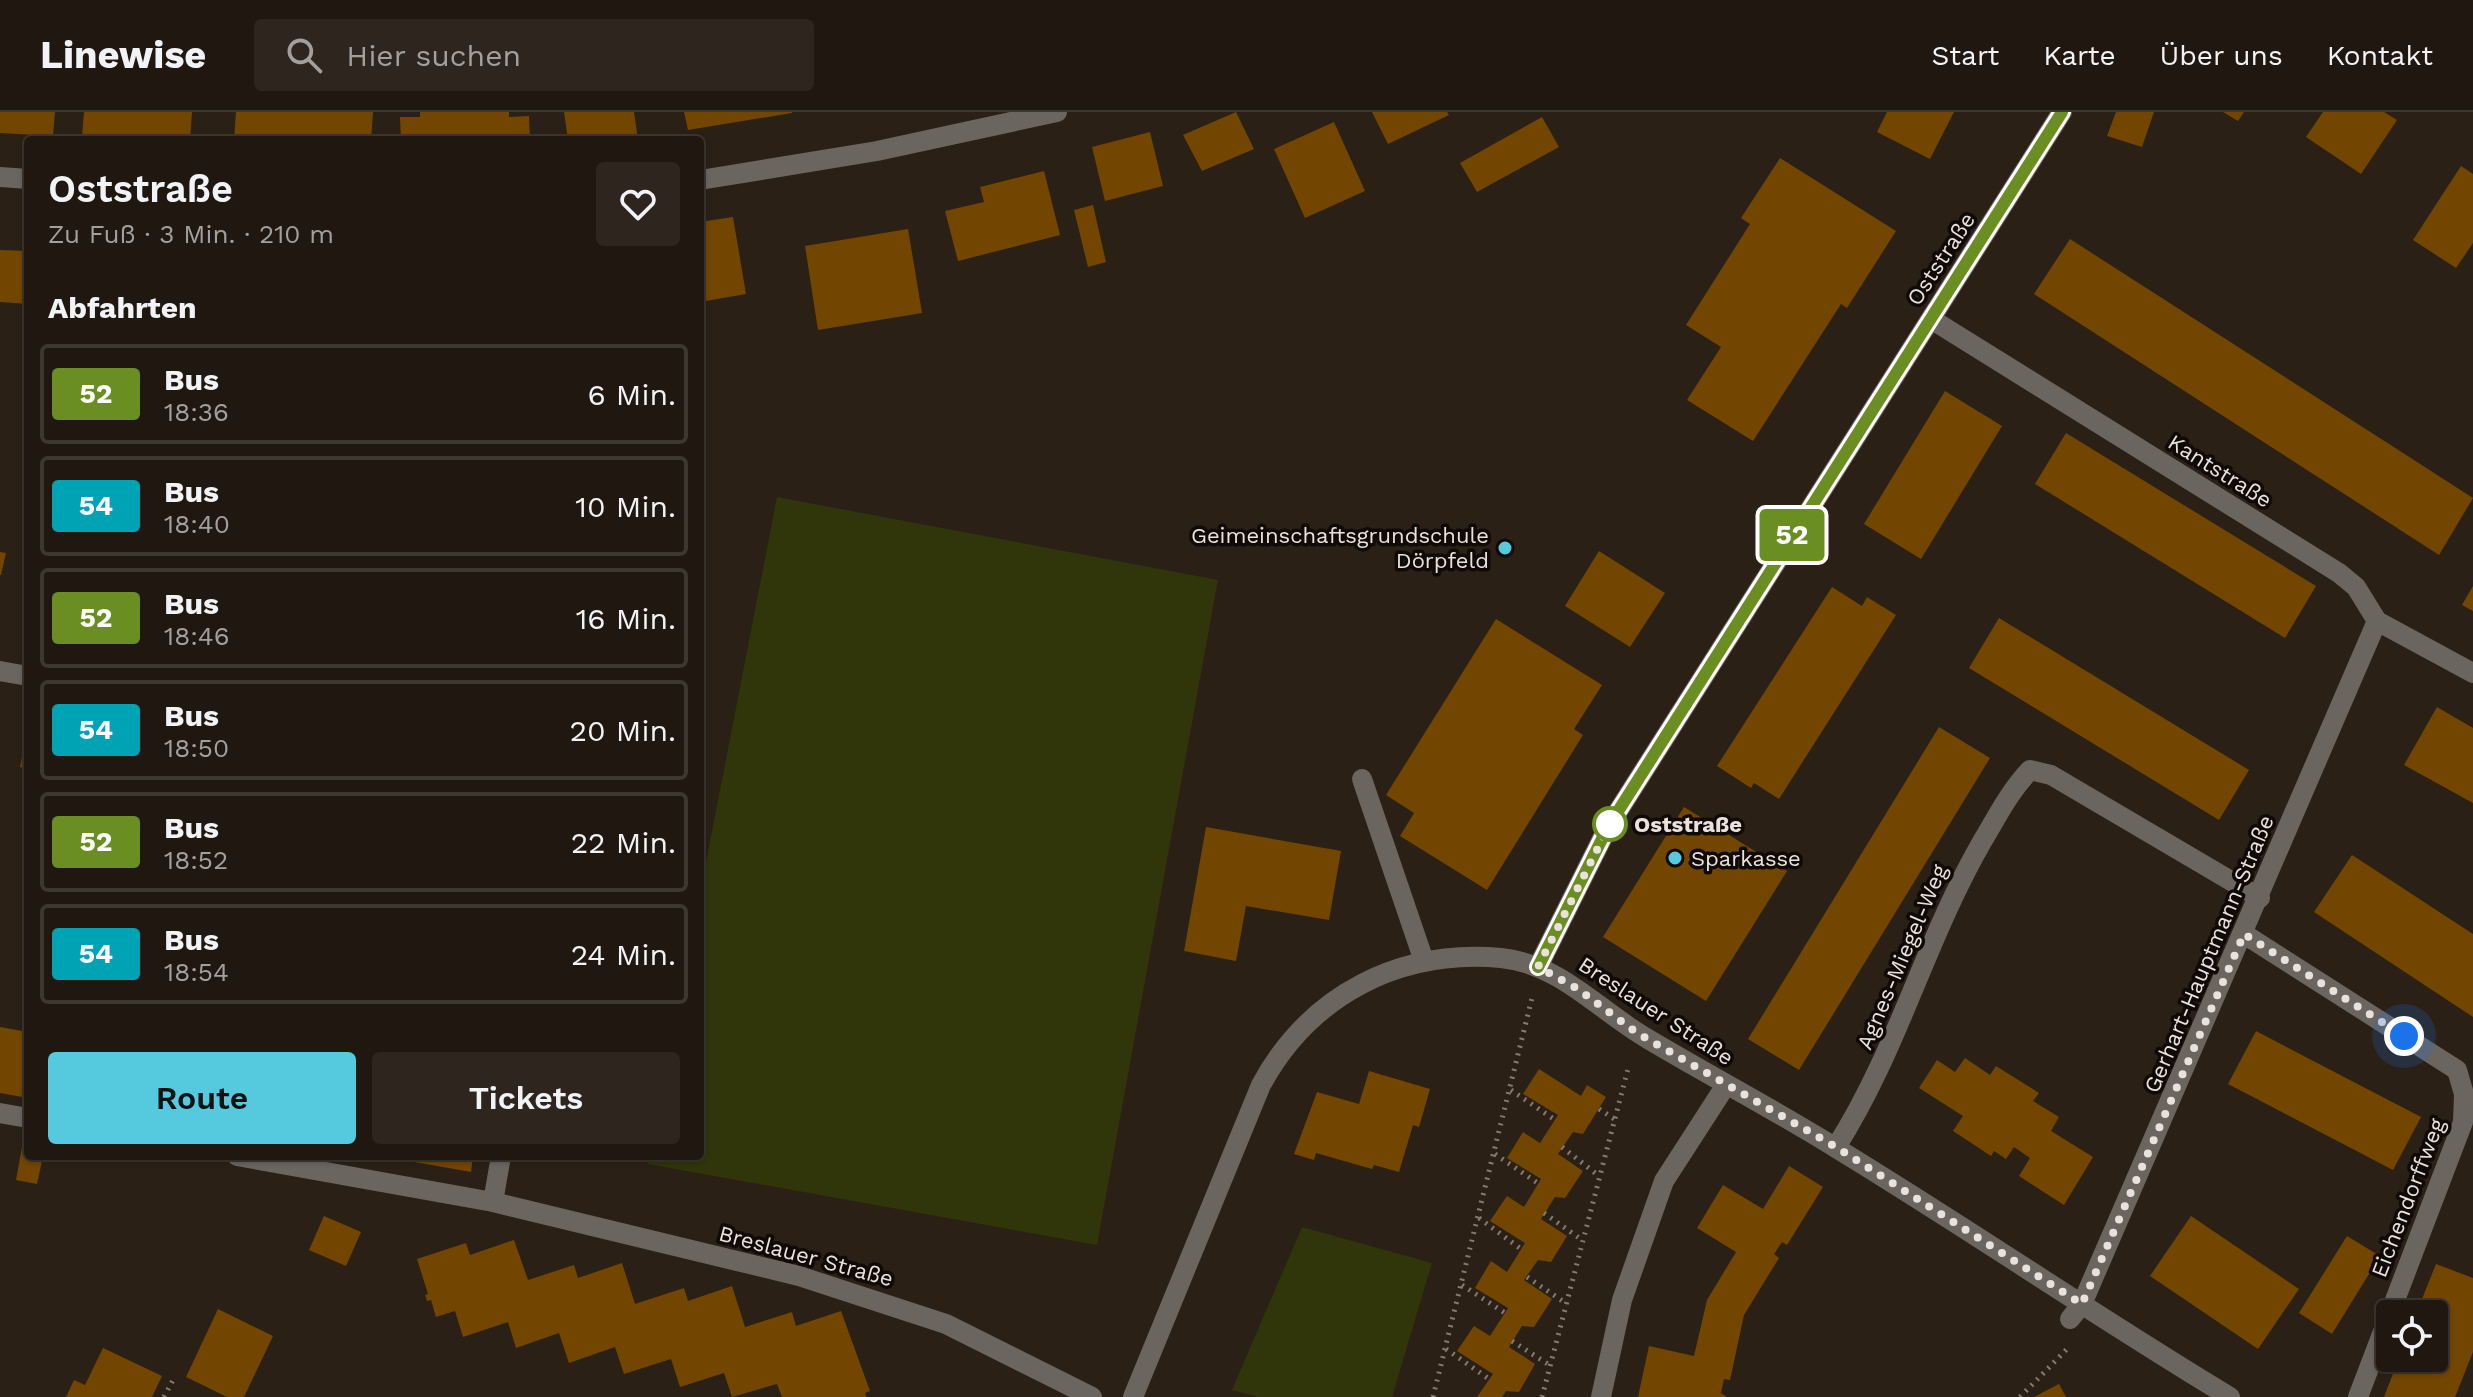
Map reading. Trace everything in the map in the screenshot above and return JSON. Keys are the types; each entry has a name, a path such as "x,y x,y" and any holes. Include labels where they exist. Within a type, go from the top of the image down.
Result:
{"street":[{"path":"704,179 877,151 1057,112"},
{"name":"Oststraße","path":"1538,967 1608,827 2062,112"},
{"path":"0,177 24,179"},
{"name":"Kantstraße","path":"1931,319 2339,573 2356,587 2377,621 2473,673"},
{"name":"Gerhart-Hauptmann-Straße","path":"2076,1311 2260,898 2377,621"},
{"path":"0,671 24,675"},
{"name":"Agnes-Miegel-Weg","path":"1836,1147 1859,1111 1887,1056 1951,896 2014,786 2030,770 2051,775 2260,898"},
{"path":"1362,779 1424,961"},
{"name":"Eichendorffweg","path":"2244,934 2457,1070 2464,1094 2463,1122 2358,1397"},
{"name":"Breslauer Straße","path":"1133,1397 1275,1057 1298,1030 1345,991 1396,967 1424,961 1503,958 1538,967 1578,989 1637,1033 1836,1147 2076,1311 2230,1397"},
{"path":"1601,1397 1622,1300 1664,1181 1726,1085"},
{"path":"0,1113 24,1117"},
{"name":"Breslauer Straße","path":"259,1160 493,1202 874,1297 946,1324 1092,1397"},
{"path":"493,1202 500,1160"}],"path":[{"path":"1433,1397 1530,1006"},
{"path":"1542,1397 1637,1033"},
{"path":"1511,1090 1555,1120"},
{"path":"1599,1109 1616,1120"},
{"path":"1562,1147 1599,1176"},
{"path":"1495,1154 1539,1184"},
{"path":"1544,1213 1582,1240"},
{"path":"1479,1218 1521,1249"},
{"path":"1527,1277 1567,1304"},
{"path":"1462,1285 1505,1313"},
{"path":"1512,1341 1551,1366"},
{"path":"1446,1349 1489,1379"},
{"path":"2020,1397 2052,1363"},
{"path":"164,1397 173,1380"}],"green space":[{"path":"777,497 1218,580 1097,1245 648,1164 648,1160 704,1160 704,872"},
{"path":"1302,1227 1432,1263 1392,1397 1258,1397 1232,1390"}],"building":[{"path":"0,112 55,112 53,136 0,133"},
{"path":"84,112 192,112 190,136 82,136"},
{"path":"236,112 373,112 371,136 234,136"},
{"path":"420,112 509,112 509,117 529,116 530,136 401,136 400,117 420,117"},
{"path":"564,112 634,112 637,136 567,136"},
{"path":"684,112 792,112 792,113 688,130"},
{"path":"1236,112 1254,149 1202,171 1183,135"},
{"path":"1372,112 1447,112 1449,115 1388,144"},
{"path":"1887,112 1954,112 1930,159 1877,132"},
{"path":"2116,112 2154,112 2142,147 2107,136"},
{"path":"2223,112 2244,112 2238,121"},
{"path":"2323,112 2384,112 2397,120 2361,174 2306,137"},
{"path":"1542,117 1559,147 1477,192 1460,163"},
{"path":"1334,122 1365,191 1305,218 1274,149"},
{"path":"1150,132 1163,186 1105,201 1092,147"},
{"path":"1780,158 1896,231 1847,308 1841,304 1753,441 1687,400 1721,347 1686,325 1750,224 1741,218"},
{"path":"2461,166 2473,174 2473,243 2456,268 2413,240"},
{"path":"1044,171 1060,235 958,261 945,211 984,202 980,187"},
{"path":"1093,205 1106,262 1088,267 1074,210"},
{"path":"733,217 746,294 704,301 704,221"},
{"path":"908,229 922,313 818,330 805,246"},
{"path":"2070,239 2473,498 2439,555 2034,294"},
{"path":"0,250 24,251 24,304 0,302"},
{"path":"1945,391 2002,426 1921,559 1864,524"},
{"path":"2066,433 2316,586 2285,638 2035,484"},
{"path":"1599,551 1665,593 1630,647 1565,606"},
{"path":"0,552 6,553 1,575 0,575"},
{"path":"2473,586 2473,611 2462,605"},
{"path":"1832,587 1862,606 1867,597 1896,615 1779,799 1754,783 1751,788 1717,766"},
{"path":"1999,618 2249,770 2219,820 1969,668"},
{"path":"1496,619 1602,685 1574,729 1583,735 1487,890 1400,836 1414,813 1386,795"},
{"path":"2437,707 2473,728 2473,803 2404,765"},
{"path":"1939,727 1990,758 1799,1070 1748,1039"},
{"path":"24,748 24,768 20,767"},
{"path":"1684,807 1787,871 1706,1001 1603,937"},
{"path":"1206,827 1341,851 1329,920 1246,906 1236,961 1184,951"},
{"path":"2352,855 2473,934 2473,1017 2314,912"},
{"path":"0,1027 24,1031 24,1097 0,1093"},
{"path":"2256,1031 2421,1117 2393,1170 2228,1084"},
{"path":"1965,1058 1990,1075 1996,1066 2039,1093 2033,1101 2059,1117 2051,1131 2093,1157 2064,1205 2019,1176 2030,1158 2014,1147 2006,1159 1994,1151 1991,1156 1953,1131 1963,1116 1919,1088 1937,1060 1955,1072"},
{"path":"1539,1069 1581,1096 1587,1085 1606,1097 1583,1134 1573,1132 1558,1154 1583,1171 1565,1198 1555,1197 1541,1219 1567,1236 1551,1262 1538,1260 1524,1280 1552,1299 1534,1327 1522,1326 1509,1347 1535,1364 1519,1392 1506,1391 1502,1397 1477,1397 1493,1374 1457,1351 1474,1326 1490,1336 1508,1308 1475,1288 1491,1261 1507,1272 1525,1243 1490,1221 1507,1196 1524,1207 1541,1179 1507,1158 1523,1132 1540,1143 1558,1115 1523,1094"},
{"path":"1369,1071 1430,1089 1419,1127 1413,1125 1399,1172 1374,1165 1372,1169 1316,1153 1314,1160 1294,1154 1317,1092 1359,1104"},
{"path":"24,1147 24,1160 42,1160 37,1184 16,1180"},
{"path":"403,1160 472,1160 471,1172"},
{"path":"1789,1166 1823,1187 1787,1245 1782,1242 1774,1254 1779,1258 1744,1315 1730,1380 1724,1379 1721,1393 1727,1397 1638,1397 1649,1346 1694,1356 1707,1300 1736,1252 1697,1228 1723,1185 1763,1209"},
{"path":"324,1216 361,1232 346,1266 309,1250"},
{"path":"2191,1216 2299,1289 2258,1349 2150,1276"},
{"path":"2347,1236 2380,1256 2332,1334 2299,1313"},
{"path":"514,1240 528,1280 574,1265 578,1278 622,1263 635,1304 684,1288 688,1301 732,1286 745,1327 792,1312 796,1326 841,1311 870,1391 865,1393 866,1397 782,1397 777,1384 732,1397 724,1373 680,1387 671,1359 624,1374 615,1347 569,1363 559,1333 516,1348 508,1322 463,1337 455,1311 436,1317 431,1300 427,1301 425,1295 428,1294 417,1259 466,1243 470,1255"},
{"path":"2436,1264 2473,1278 2473,1352 2455,1397 2384,1397 2394,1372 2448,1372 2448,1300 2422,1300"},
{"path":"218,1309 273,1336 244,1397 227,1397 186,1377"},
{"path":"103,1348 162,1376 152,1397 66,1397 74,1380 85,1385"},
{"path":"2059,1384 2066,1397 2034,1397"}],"bus line":[{"name":"52","path":"1538,967 1608,827 2062,112"}],"place":[{"name":"Geimeinschaftsgrundschule Dörpfeld","path":"1505,548"},
{"name":"Oststraße","path":"1610,824"},
{"name":"Sparkasse","path":"1675,858"}],"route":[{"path":"1610,824 1538,967 1578,989 1637,1033 1836,1147 2082,1304 2244,934 2404,1036"}]}
